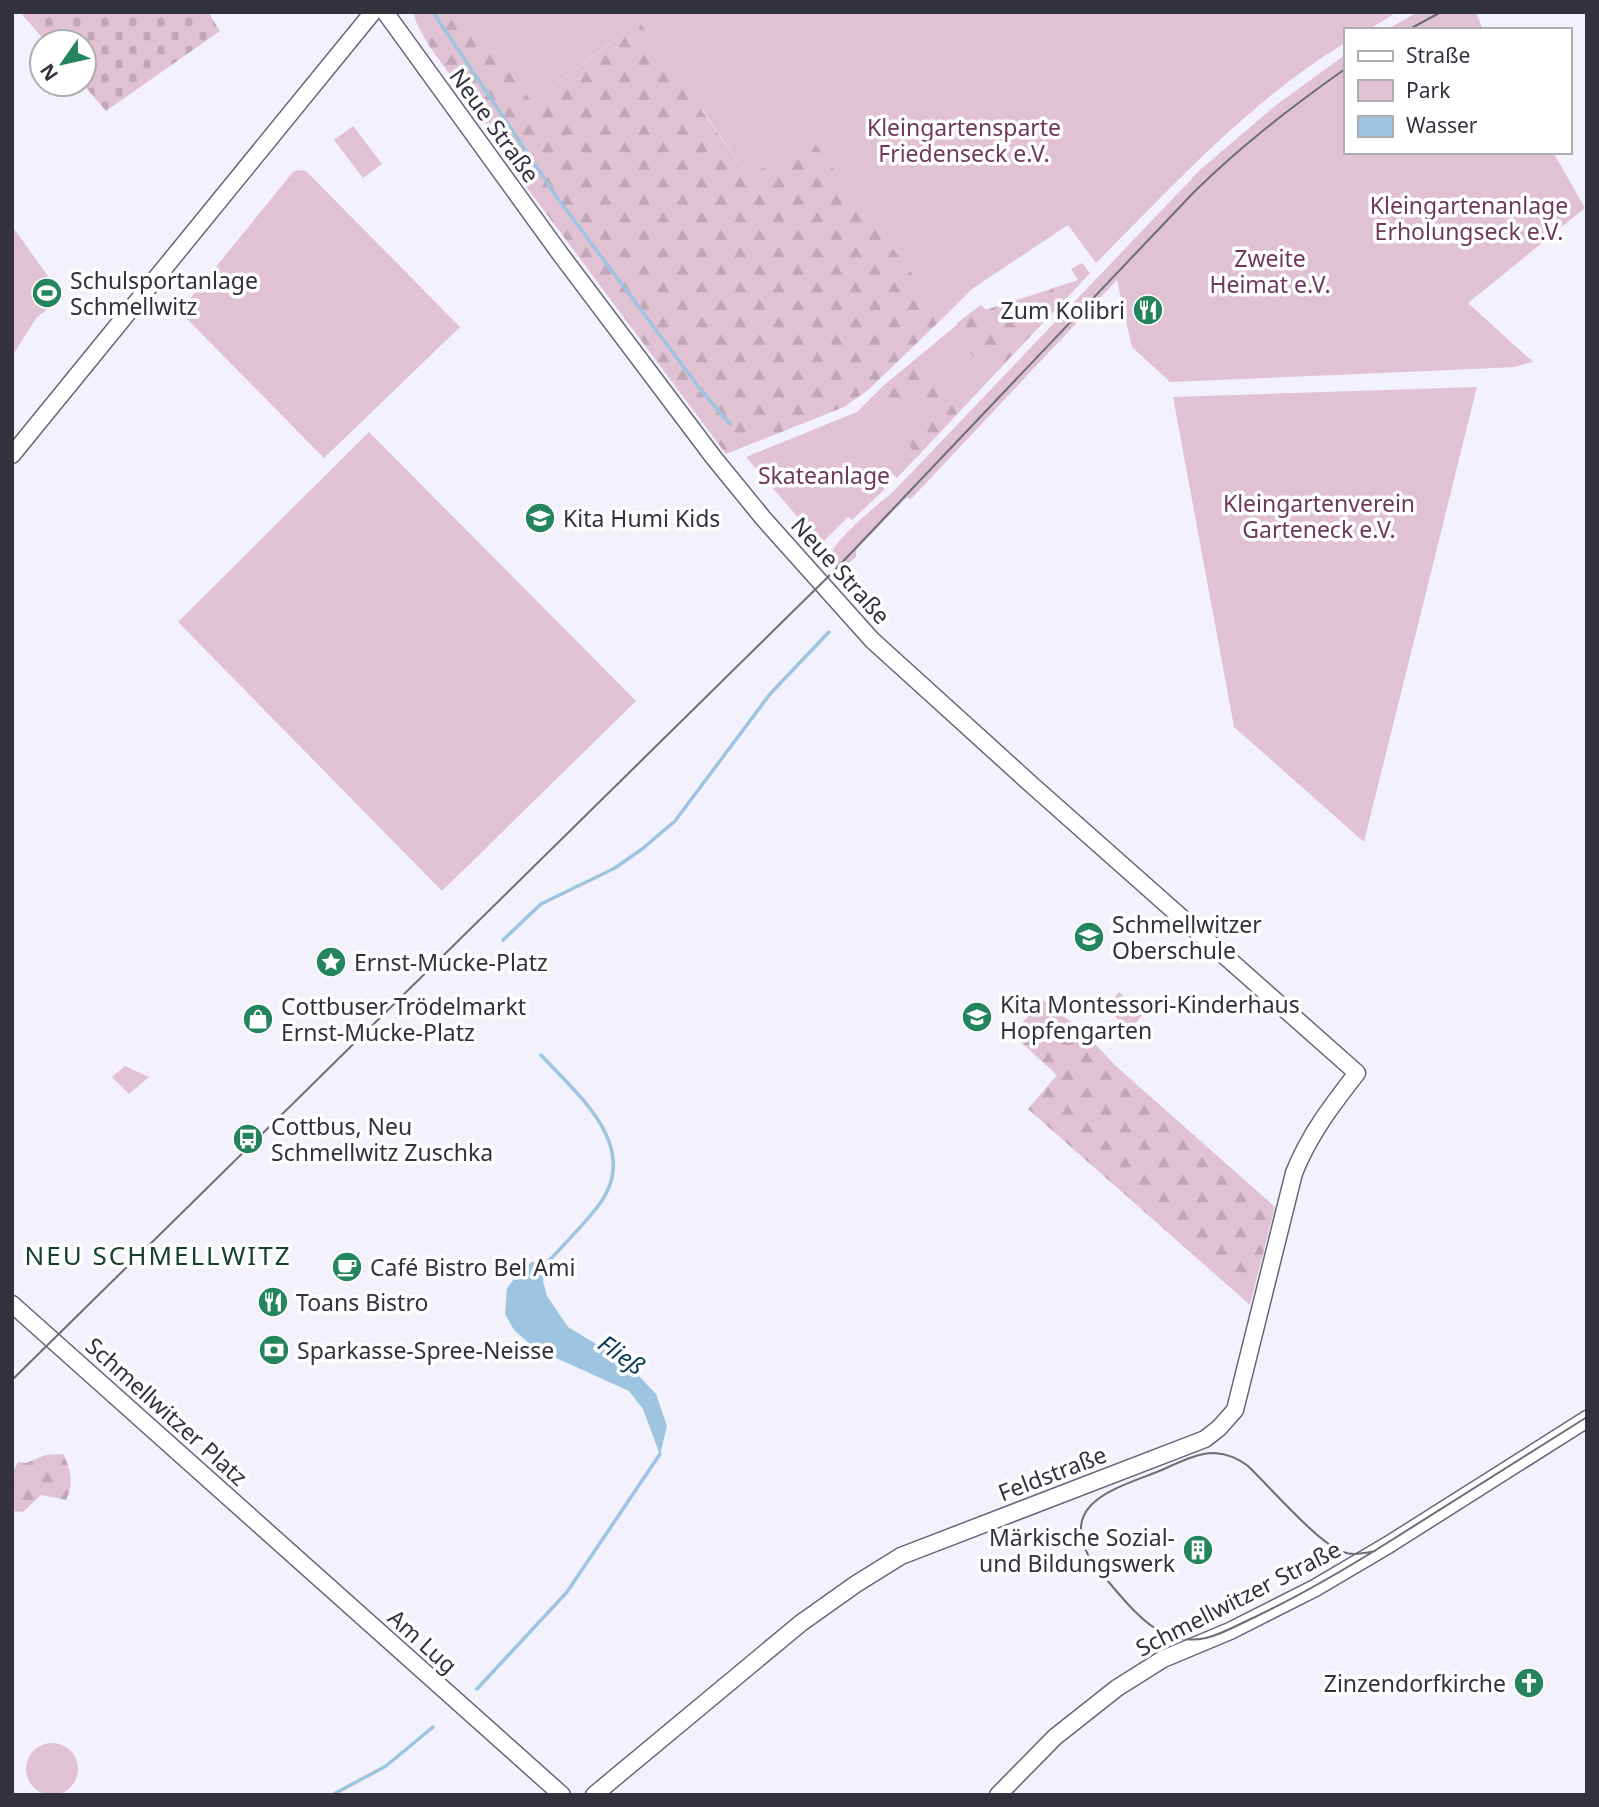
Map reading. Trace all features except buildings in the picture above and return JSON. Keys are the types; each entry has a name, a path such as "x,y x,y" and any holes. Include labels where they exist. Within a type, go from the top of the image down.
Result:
{"street":[{"path":"12,455 373,12"},
{"name":"Neue Straße","path":"384,12 561,255 714,458 763,518 872,640 1357,1073"},
{"name":"Feldstraße","path":"594,1795 802,1623 881,1567 901,1556 1205,1439 1219,1428 1235,1410 1294,1173 1305,1145 1318,1124 1357,1073"},
{"name":"Schmellwitzer Platz","path":"12,1304 255,1521"},
{"name":"Schmellwitzer Straße","path":"998,1795 1055,1737 1116,1688 1163,1659 1230,1631 1348,1569 1587,1419"},
{"name":"Am Lug","path":"255,1521 562,1795"}],"green space":[{"path":"20,12 208,12 220,31 106,111 95,98 98,98 98,28 34,28"},
{"path":"414,12 465,12 532,102 639,22 749,177 810,137 944,317 868,390 844,407 726,454 507,161 487,124 425,38"},
{"name":"Kleingartensparte Friedenseck e.V.","path":"465,12 1397,12 1371,28 1344,28 1344,44 1310,66 1245,117 1096,263 1068,225 972,289 944,317 810,138 749,177 703,111 613,41 532,102"},
{"path":"1418,12 1476,12 1482,28 1390,28"},
{"name":"Zweite Heimat e.V.","path":"1344,56 1344,154 1554,154 1585,208 1468,303 1533,362 1514,367 1170,382 1132,347 1117,280 911,499 906,498 856,550 856,557 839,571 829,557 840,540 893,492 1201,169 1276,105"},
{"path":"353,126 382,164 363,178 334,140"},
{"path":"306,171 460,327 324,458 185,317 185,305 293,172"},
{"name":"Schulsportanlage Schmellwitz","path":"12,226 63,297 37,317 12,356"},
{"name":"Skateanlage","path":"1082,263 1090,273 897,478 893,474 882,485 885,489 852,520 848,517 821,544 746,457 857,412 883,386 981,305 986,310 1078,280 1071,269"},
{"path":"1079,280 1079,285 998,370 975,358 962,340 957,323 981,305 986,310 997,306 1008,321 1021,316 1053,288"},
{"path":"915,368 959,406 956,415 917,457 913,454 907,436 932,423 934,415 924,391 891,403 885,398 884,392 885,387"},
{"name":"Kleingartenverein Garteneck e.V.","path":"1477,387 1364,842 1234,727 1173,397"},
{"path":"369,432 636,701 442,891 178,622"},
{"path":"1119,992 1144,1013 1130,1030 1105,1008"},
{"path":"1043,1000 1081,1030 1118,1068 1275,1207 1250,1305 1028,1109 1057,1075 1012,1034"},
{"path":"125,1066 149,1077 129,1094 112,1077"},
{"path":"63,1454 70,1477 66,1500 41,1495 23,1512 12,1511 12,1473 18,1462 26,1463 46,1455"},
{"path":"52,1743 71,1750 78,1769 71,1788 52,1795 33,1788 26,1769 33,1750"}],"water":[{"path":"549,1261 543,1281 547,1296 568,1327 601,1347 638,1375 656,1394 667,1426 660,1455 643,1409 629,1391 534,1348 514,1330 505,1314 507,1288 532,1262"}],"waterway":[{"path":"433,12 556,196 700,389 730,424"},
{"path":"503,940 541,904 615,868 675,821 770,694 829,632"},
{"name":"Fließ","path":"541,1055 601,1124 610,1144 613,1164 610,1185 598,1206 547,1263"},
{"name":"Fließ","path":"477,1689 567,1592 660,1454"},
{"name":"Fließ","path":"332,1795 386,1766 433,1727"}],"tram line":[{"path":"1412,28 1441,12"},
{"path":"12,1380 833,572 1194,192 1230,158 1344,70"},
{"path":"1375,1551 1371,1552 1367,1553 1351,1554 1333,1547 1308,1527 1248,1466 1232,1457 1214,1453 1185,1460 1107,1493 1094,1502 1085,1514 1081,1528 1083,1544 1094,1565 1144,1620 1173,1637 1206,1638 1272,1609 1355,1563 1371,1553 1387,1543 1587,1417"}],"place":[{"name":"Schulsportanlage Schmellwitz","path":"47,293"},
{"name":"Zum Kolibri","path":"1148,310"},
{"name":"Kita Humi Kids","path":"540,518"},
{"name":"Schmellwitzer Oberschule","path":"1089,937"},
{"name":"Ernst-Mucke-Platz","path":"331,962"},
{"name":"Kita Montessori-Kinderhaus Hopfengarten","path":"977,1017"},
{"name":"Cottbuser Trödelmarkt Ernst-Mucke-Platz","path":"258,1019"},
{"name":"Cottbus, Neu Schmellwitz Zuschka","path":"248,1139"},
{"name":"Café Bistro Bel Ami","path":"347,1267"},
{"name":"Toans Bistro","path":"273,1302"},
{"name":"Sparkasse-Spree-Neisse","path":"274,1350"},
{"name":"Märkische Sozial- und Bildungswerk","path":"1198,1550"},
{"name":"Zinzendorfkirche","path":"1529,1683"}],"district":[{"name":"NEU SCHMELLWITZ","path":"158,1255"}],"park label":[{"name":"Kleingartenanlage Erholungseck e.V.","path":"1469,218"}]}
